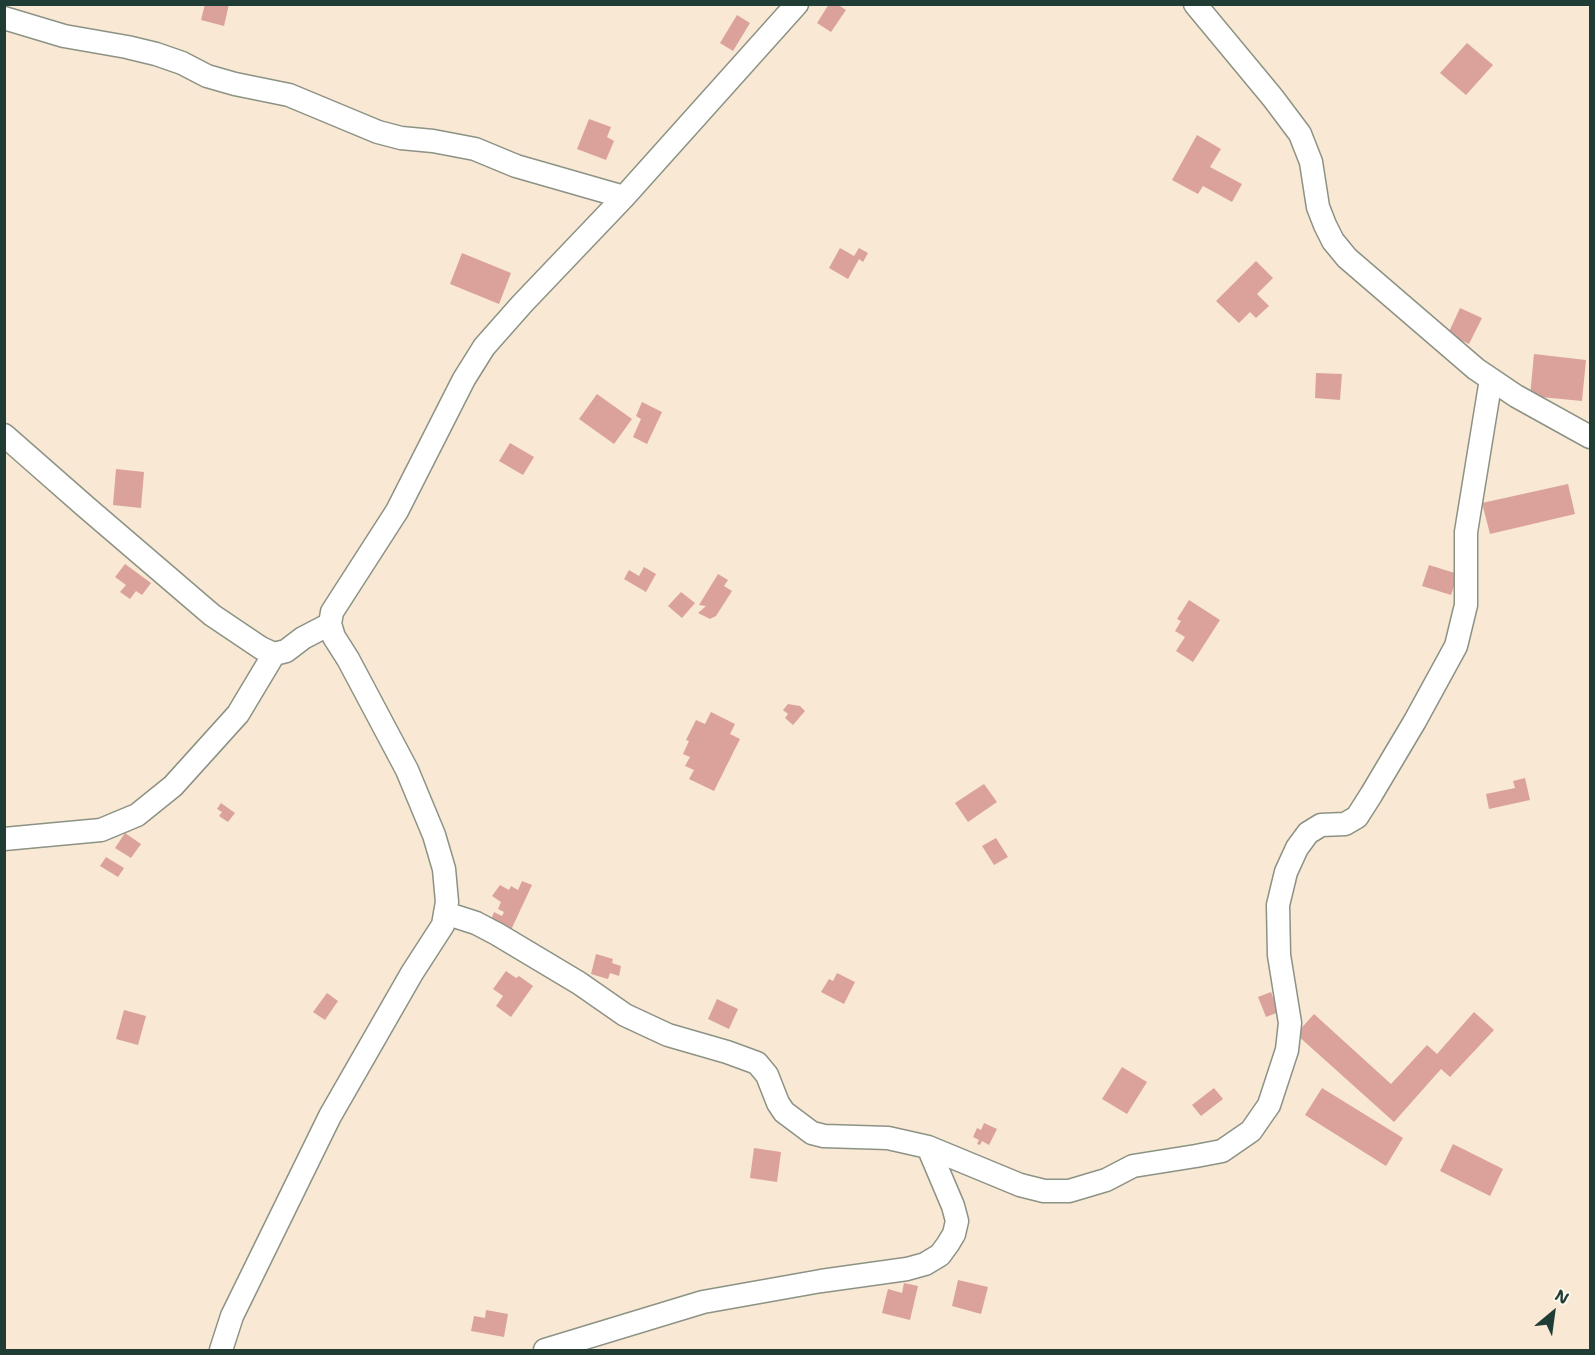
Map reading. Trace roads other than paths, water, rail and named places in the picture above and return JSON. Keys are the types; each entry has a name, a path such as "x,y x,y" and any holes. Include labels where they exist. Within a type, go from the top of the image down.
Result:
{"street":[{"path":"221,1350 232,1316 330,1116 412,973 443,925 447,902 444,869 434,835 407,770 334,637 330,624 332,612 397,511 464,379 484,347 797,4"},
{"path":"1195,4 1300,134 1311,162 1318,207 1333,241 1347,258 1476,369 1516,396 1590,437"},
{"path":"4,18 64,36 156,54 182,63 207,76 289,95 378,132 401,138 475,149 516,166 624,196"},
{"path":"445,913 476,923 497,934 579,983 626,1015 668,1035 757,1063 767,1076 784,1112 812,1133 824,1136 888,1138 928,1147 1020,1185 1044,1191 1069,1191 1106,1180 1133,1166 1222,1151 1251,1131 1269,1105 1287,1050 1290,1023 1279,955 1278,905 1286,872 1297,848 1308,834 1321,825 1345,824 1357,817 1410,730 1456,646 1466,605 1466,532 1491,379"},
{"path":"4,435 212,615 261,648 274,654 286,651 303,638 330,624"},
{"path":"4,839 101,830 137,815 173,786 238,714 274,654"},
{"path":"546,1350 703,1302 821,1281 907,1269 925,1264 939,1255 948,1244 954,1234 957,1221 928,1147"}]}
